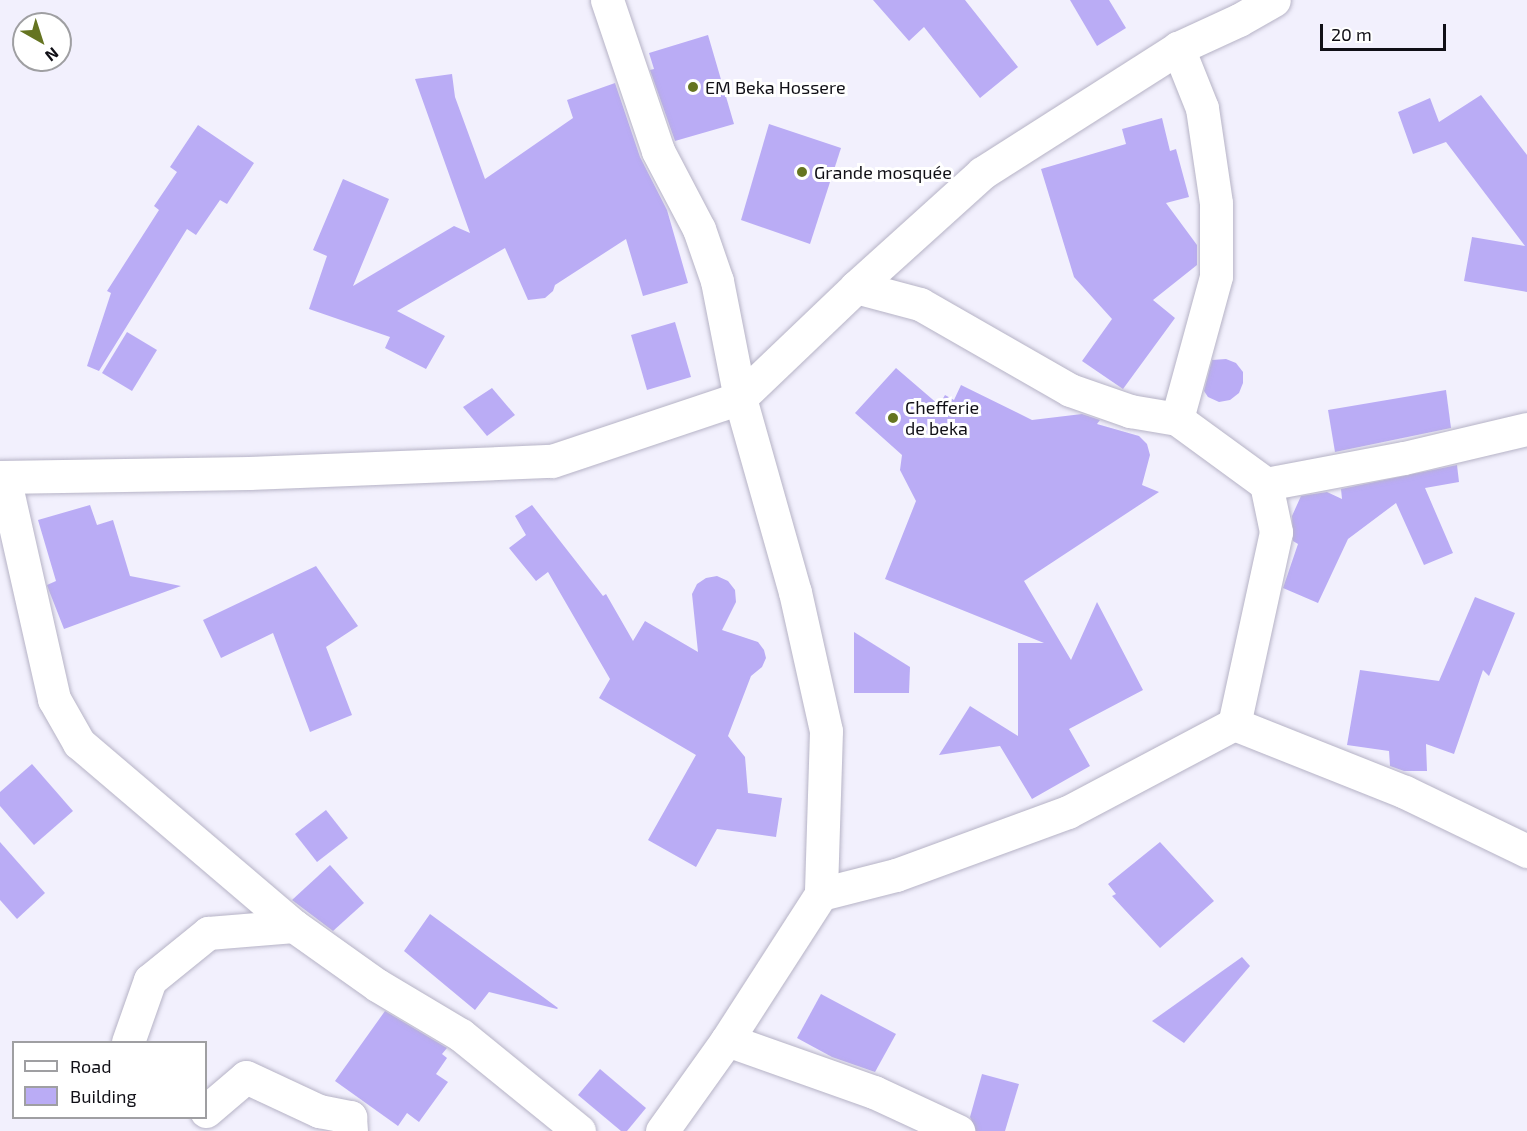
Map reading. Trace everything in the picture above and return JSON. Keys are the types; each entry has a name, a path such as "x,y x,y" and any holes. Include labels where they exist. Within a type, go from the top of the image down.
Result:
{"street":[{"path":"607,0 658,151 699,229 717,281 740,398 795,592 826,731 820,894 727,1040 662,1131"},
{"path":"579,1131 461,1035 377,985 294,926 79,743 54,699 2,477 249,472 552,461 740,398 856,287 982,173 1236,10 1274,0"},
{"path":"1178,48 1202,108 1216,203 1216,276 1178,419"},
{"path":"856,287 920,304 1070,390 1130,411 1178,419 1266,484 1276,532 1234,724"},
{"path":"1266,484 1404,458 1527,429"},
{"path":"820,894 896,875 1068,812 1234,724 1405,792 1527,851"},
{"path":"128,1041 150,980 208,933 294,926"},
{"path":"727,1040 874,1092 958,1131"},
{"path":"207,1110 246,1077 319,1111 350,1117 351,1131"},
{"path":"183,1119 190,1124 196,1119"}],"building":[{"path":"873,0 965,0 1018,67 980,98 924,27 909,41"},
{"path":"1070,0 1109,0 1126,28 1097,46"},
{"path":"708,35 734,124 675,141 650,70 654,69 649,53"},
{"path":"452,74 455,97 485,179 573,118 567,100 615,83 640,157 667,210 688,283 643,296 626,239 555,285 553,291 545,298 528,300 505,248 397,311 445,336 426,369 385,348 390,337 309,309 327,256 313,250 343,179 389,199 353,286 454,226 470,233 415,79"},
{"path":"1481,95 1527,155 1527,292 1464,281 1472,237 1525,246 1446,142 1413,154 1398,112 1430,98 1439,122"},
{"path":"1162,118 1170,151 1176,149 1189,197 1166,203 1197,245 1197,265 1153,300 1175,318 1123,389 1082,361 1112,319 1074,277 1041,169 1126,144 1122,129"},
{"path":"769,124 841,148 810,244 741,220"},
{"path":"198,125 254,163 227,204 220,200 196,235 187,229 99,371 87,366 111,293 107,291 159,210 154,206 177,172 170,167"},
{"path":"675,322 691,377 647,390 631,335"},
{"path":"127,332 157,350 132,391 102,373"},
{"path":"1226,359 1236,363 1243,372 1243,383 1239,393 1230,400 1219,402 1208,397 1204,391 1212,360"},
{"path":"896,368 939,405 945,395 954,400 961,385 1032,420 1082,414 1100,420 1097,424 1139,436 1147,444 1150,455 1142,485 1159,492 1024,581 1071,660 1097,602 1143,690 1069,729 1090,766 1032,799 1000,746 939,755 970,706 1018,736 1018,643 1044,643 885,579 916,501 900,470 902,455 855,413"},
{"path":"492,388 515,415 487,436 463,407"},
{"path":"1446,390 1451,428 1335,452 1328,410"},
{"path":"1457,465 1459,482 1425,488 1453,553 1424,565 1396,503 1348,539 1318,603 1283,588 1298,544 1293,541 1292,516 1301,496 1327,492 1342,499 1341,489"},
{"path":"90,505 97,525 113,520 130,576 181,586 64,629 47,585 56,581 38,520"},
{"path":"532,505 603,596 606,594 633,641 645,621 698,652 692,594 697,584 706,578 717,576 728,581 735,590 736,602 722,630 758,642 766,658 762,667 751,676 728,736 745,757 748,793 782,798 776,837 717,829 696,867 648,840 696,755 599,698 610,679 548,572 536,581 509,548 526,535 515,516"},
{"path":"316,566 358,626 326,647 352,715 310,732 273,633 221,658 203,620"},
{"path":"1475,597 1515,613 1489,676 1483,670 1454,754 1426,744 1427,771 1404,771 1390,766 1389,751 1347,745 1360,670 1439,681"},
{"path":"854,632 910,667 909,693 854,693"},
{"path":"32,764 73,811 34,845 0,806 0,792"},
{"path":"326,810 348,838 317,862 295,834"},
{"path":"0,842 45,893 17,919 0,900"},
{"path":"1160,842 1214,901 1160,948 1112,896 1116,894 1108,884"},
{"path":"330,865 364,903 333,931 292,900"},
{"path":"430,914 558,1008 489,992 475,1010 404,951"},
{"path":"1242,957 1250,966 1184,1043 1152,1021"},
{"path":"821,994 896,1034 875,1072 832,1057 797,1038"},
{"path":"385,1011 447,1048 442,1054 447,1058 436,1074 448,1082 419,1122 407,1113 398,1126 335,1081"},
{"path":"600,1069 646,1108 627,1131 621,1131 578,1095"},
{"path":"982,1074 1019,1084 1005,1131 976,1131 970,1117"}],"place":[{"name":"EM Beka Hossere","path":"693,87"},
{"name":"Grande mosquée","path":"802,172"},
{"name":"Chefferie de beka","path":"893,418"}]}
